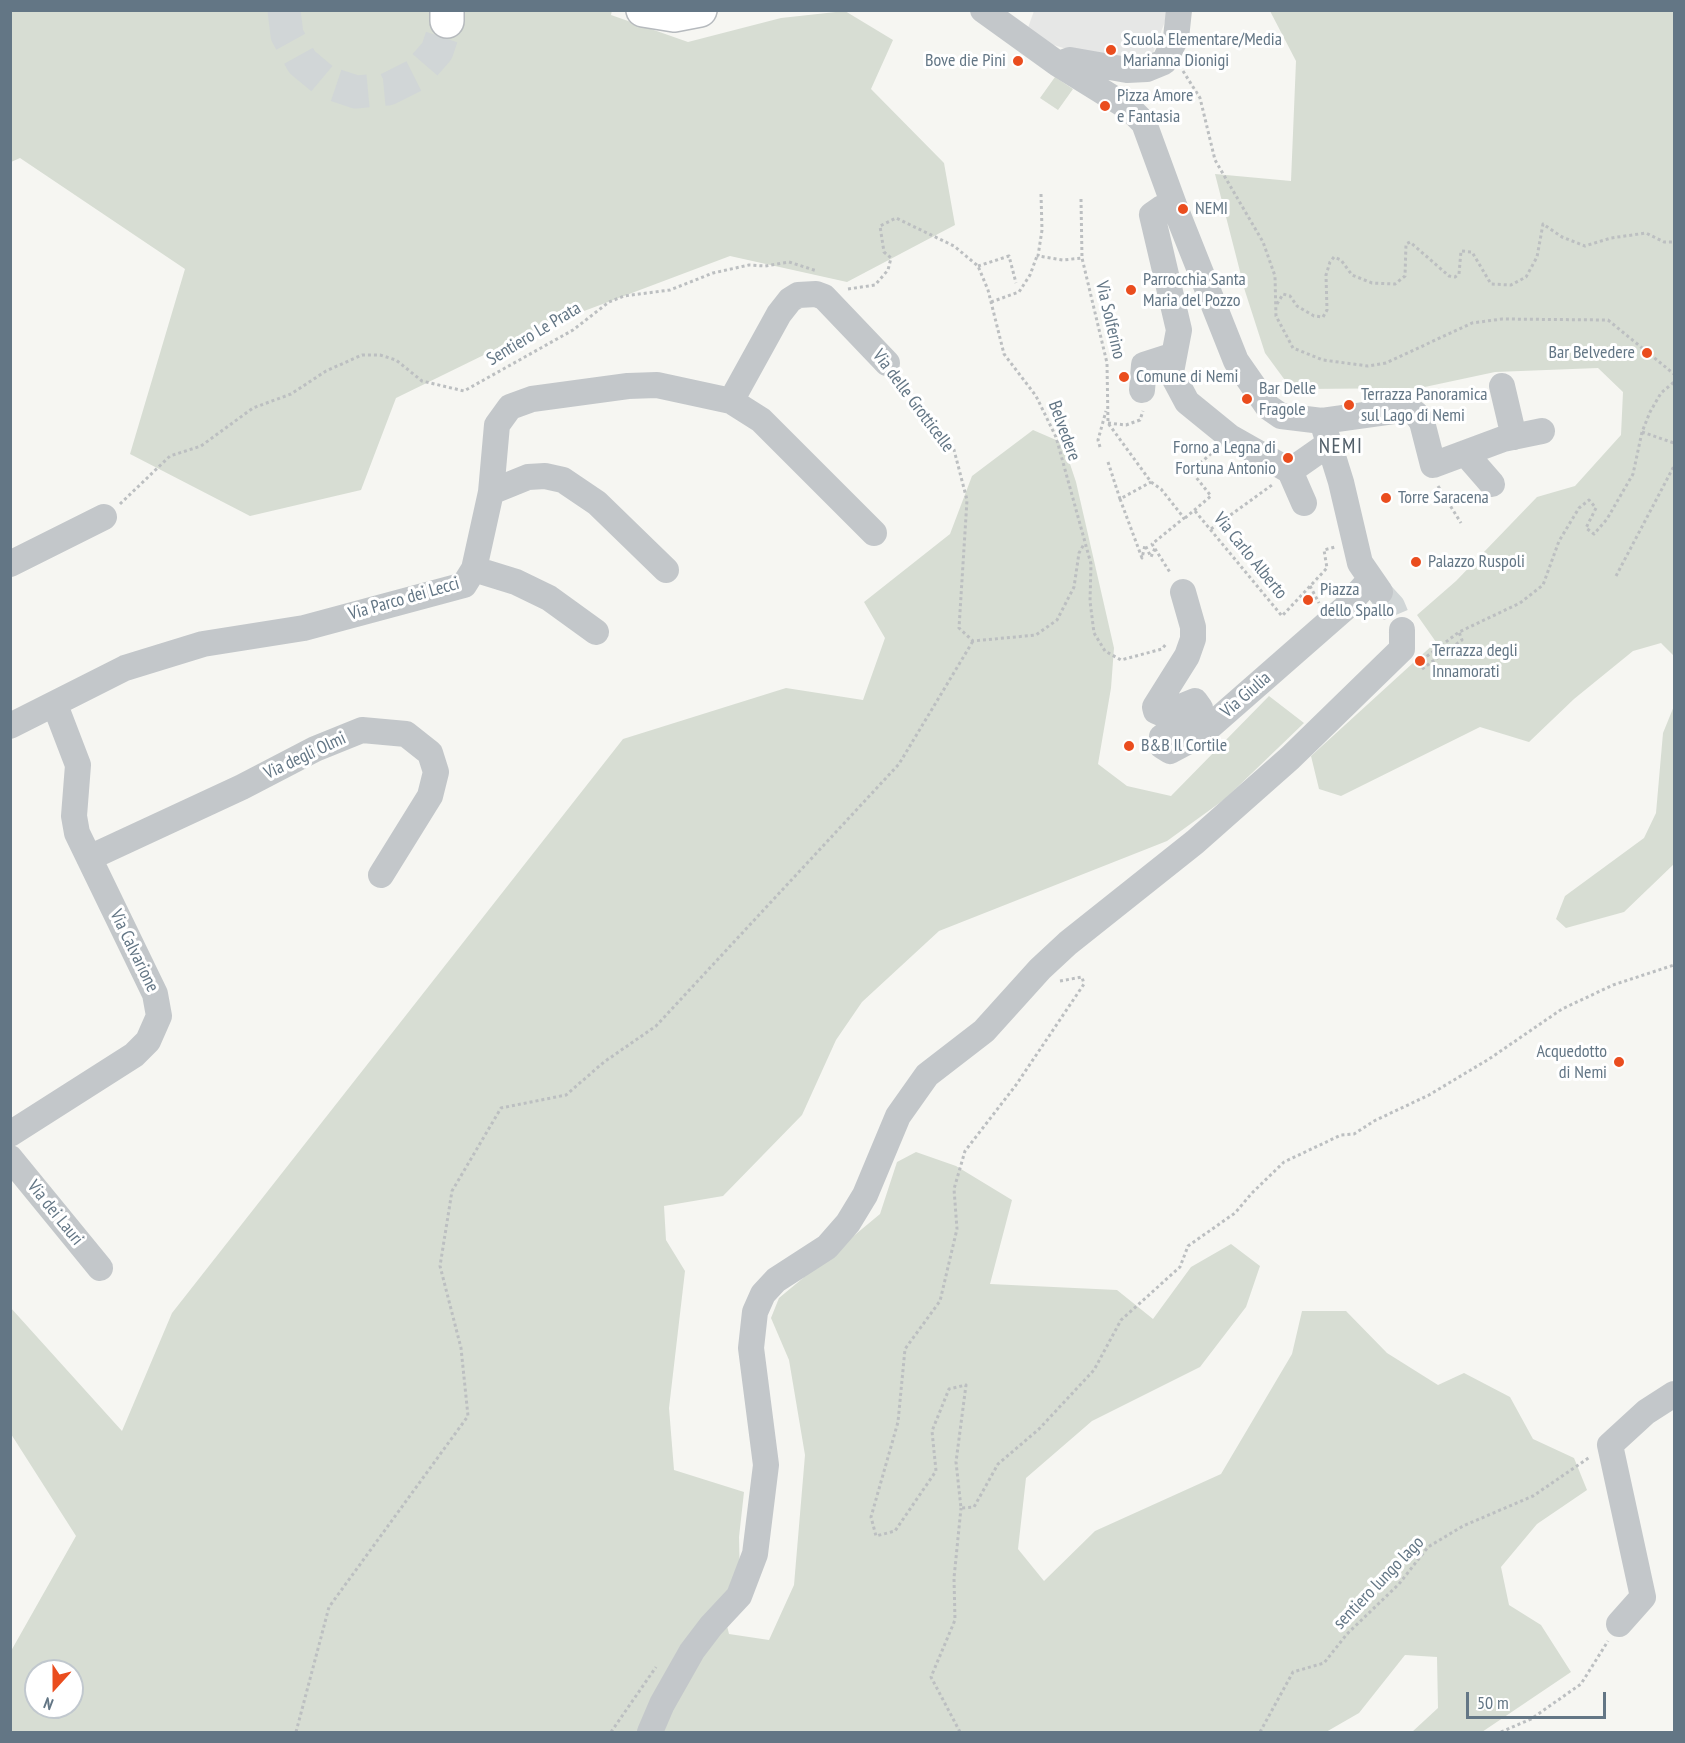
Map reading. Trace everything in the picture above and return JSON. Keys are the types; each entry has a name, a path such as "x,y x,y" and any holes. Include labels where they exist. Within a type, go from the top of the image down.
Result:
{"main road":[{"path":"643,10 674,15 700,10"}],"street":[{"path":"983,10 1058,64 1129,108 1144,123 1163,210 1178,324 1174,354 1187,402 1284,476 1304,503"},
{"path":"1058,64 1070,60 1127,70 1147,69 1164,62 1171,53 1176,38 1179,10"},
{"path":"1163,210 1236,361 1253,388 1268,407 1281,416 1326,432"},
{"name":"Via delle Grotticelle","path":"731,401 779,314 790,300 798,296 816,294 824,297 887,363"},
{"path":"1142,401 1144,365 1174,354"},
{"name":"Via Parco dei Lecci","path":"10,726 125,668 203,644 304,628 419,595 456,588 467,582 474,569 492,492 497,425 502,414 516,404 538,398 657,385 731,401 761,420 874,533"},
{"path":"1502,386 1514,437"},
{"path":"1284,476 1326,432 1408,409 1422,422 1432,465 1514,437 1542,431"},
{"path":"1326,432 1354,543"},
{"path":"1465,453 1492,484"},
{"path":"492,492 528,477 545,476 563,480 597,503 666,570"},
{"path":"10,564 104,517"},
{"name":"Via Giulia","path":"1183,592 1193,627 1193,639 1187,656 1155,707 1156,711 1163,714 1195,701 1200,708 1196,715 1162,737 1162,746 1170,751 1200,735 1345,608 1375,587 1360,563 1354,543"},
{"path":"474,569 516,582 549,598 596,632"},
{"path":"650,1732 662,1704 692,1651 739,1596 755,1554 766,1465 751,1348 755,1312 763,1294 781,1276 815,1257 843,1230 865,1195 895,1122 927,1075 945,1059 977,1038 1040,969 1195,842 1290,758 1402,649 1402,634"},
{"name":"Via Calvarione","path":"10,1134 134,1055 148,1041 157,1025 159,1007 155,994 88,858 74,824 79,780 77,759 55,705"},
{"name":"Via degli Olmi","path":"88,858 242,787 315,749 362,730 406,734 430,753 436,772 430,796 381,875"},
{"name":"Via dei Lauri","path":"10,1158 100,1268"},
{"path":"1619,1624 1643,1597 1610,1445 1646,1412 1674,1394"}],"path":[{"path":"1171,53 1200,98 1215,160 1263,242 1275,276 1276,316 1293,348 1323,360 1368,366 1386,363 1472,323 1502,319 1608,320 1674,374"},
{"path":"991,302 1018,292 1030,275 1038,256 1042,230 1041,194"},
{"name":"Via Solferino","path":"1081,199 1082,258 1107,363 1108,423"},
{"path":"837,288 860,289 875,285 888,270 891,258 884,252 880,226 896,218 954,246 978,266 1010,256 1016,283"},
{"path":"1276,304 1283,294 1290,296 1297,306 1314,316 1323,317 1327,310 1326,275 1329,261 1334,257 1341,260 1352,274 1372,284 1395,284 1405,276 1406,244 1410,242 1449,276 1455,277 1459,274 1461,251 1472,252 1491,284 1511,285 1526,277 1537,257 1543,224 1562,237 1585,246 1611,238 1646,233 1664,242 1674,242"},
{"path":"1038,256 1062,260 1082,258"},
{"name":"Sentiero Le Prata","path":"104,517 170,456 201,446 253,408 291,394 326,371 362,355 380,355 396,360 422,381 464,390 573,330 609,302 624,296 670,290 713,273 749,265 765,266 789,262 819,272 825,277"},
{"name":"Belvedere","path":"978,266 991,302 1004,354 1049,417 1091,564 1090,601 1094,633 1106,651 1121,660 1162,650 1168,643"},
{"name":"Via delle Grotticelle","path":"887,363 953,446 967,500 960,628 973,641"},
{"path":"1438,648 1459,632 1520,603 1543,585 1559,541 1579,508 1589,500 1596,508 1586,528 1594,534 1607,519 1632,474 1642,432 1661,393 1674,382"},
{"path":"1108,423 1126,425 1140,420 1142,401"},
{"path":"1100,447 1098,440 1107,407"},
{"path":"1108,423 1151,482 1161,489 1184,518"},
{"path":"1642,432 1674,443"},
{"path":"1167,568 1152,544 1195,511 1210,496 1191,471 1230,436"},
{"path":"1108,462 1142,558 1145,545 1151,557 1155,548"},
{"path":"1432,465 1438,487 1461,523"},
{"path":"1616,576 1674,466"},
{"path":"1211,529 1284,476"},
{"path":"1120,499 1151,482"},
{"name":"Via Carlo Alberto","path":"1195,511 1282,616 1328,568 1324,550 1354,543"},
{"path":"296,1732 329,1607 468,1416 461,1348 440,1266 452,1191 501,1108 566,1095 604,1062 656,1026 899,764 973,641 1036,635 1057,620 1074,587 1079,552 1084,544"},
{"path":"1422,669 1462,640 1459,632"},
{"path":"961,1508 975,1507 998,1464 1040,1429 1094,1370 1121,1320 1180,1267 1188,1246 1235,1213 1284,1162 1341,1135 1354,1134 1374,1120 1429,1095 1489,1059 1562,1009 1613,985 1674,964"},
{"path":"960,1732 930,1677 955,1620 954,1578 961,1508 956,1462 966,1385 949,1389 932,1431 936,1471 915,1504 895,1531 876,1536 871,1517 898,1422 905,1349 940,1301 957,1229 954,1190 965,1151 1016,1085 1084,984 1082,977 1052,983"},
{"name":"sentiero lungo lago","path":"1260,1732 1293,1672 1324,1663 1347,1634 1399,1584 1428,1547 1463,1526 1533,1496 1610,1445"},
{"path":"1501,1732 1531,1719 1581,1684 1619,1624"}],"shaded area":[{"path":"612,10 611,15 688,42 781,18 845,11 893,40 871,89 944,163 955,225 847,282 730,256 539,328 396,398 361,490 250,516 130,454 185,269 20,158 11,162 11,11"},
{"name":"Scuola Elementare/Media Marianna Dionigi","path":"1034,11 1169,11 1149,63 1127,68 1025,36"},
{"path":"1270,11 1674,11 1674,656 1661,643 1633,651 1574,699 1529,742 1480,727 1341,796 1319,789 1311,756 1436,642 1417,615 1456,581 1537,497 1575,486 1621,435 1623,392 1598,368 1495,372 1420,388 1304,389 1287,383 1265,353 1245,291 1215,174 1291,181 1296,61"},
{"path":"1055,77 1073,89 1058,110 1040,98"},
{"path":"1033,430 1063,443 1076,482 1114,648 1111,688 1098,764 1127,786 1171,796 1269,696 1304,723 1225,799 1167,841 939,931 862,1002 836,1040 802,1115 723,1196 664,1206 666,1240 685,1271 669,1408 674,1470 744,1492 739,1537 740,1581 722,1606 729,1634 769,1640 794,1585 805,1455 789,1360 771,1318 779,1298 880,1214 897,1162 916,1152 956,1166 1012,1200 990,1284 1117,1290 1153,1319 1191,1267 1231,1244 1260,1266 1246,1307 1200,1367 1092,1421 1026,1478 1018,1549 1044,1581 1095,1531 1221,1474 1292,1354 1302,1311 1346,1311 1387,1353 1438,1385 1464,1373 1510,1397 1533,1439 1574,1458 1587,1490 1537,1524 1501,1567 1509,1605 1541,1625 1571,1672 1482,1732 1412,1732 1438,1708 1437,1657 1405,1655 1359,1713 1326,1732 11,1732 11,1651 76,1536 11,1434 10,1307 122,1431 172,1313 623,739 786,688 863,700 885,638 864,602 950,534 972,476"},
{"path":"1674,706 1674,864 1624,912 1566,928 1556,919 1565,896 1644,838 1656,813 1663,733"}],"tunnel":[{"path":"284,10 287,35 302,62 326,82 356,92 388,89 416,75 437,51 447,21"},
{"path":"1381,594 1392,606 1402,630"}],"place":[{"name":"Scuola Elementare/Media Marianna Dionigi","path":"1111,50"},
{"name":"Bove die Pini","path":"1018,61"},
{"name":"Pizza Amore e Fantasia","path":"1105,106"},
{"name":"NEMI","path":"1183,209"},
{"name":"Parrocchia Santa Maria del Pozzo","path":"1131,290"},
{"name":"Bar Belvedere","path":"1647,353"},
{"name":"Comune di Nemi","path":"1124,377"},
{"name":"Bar Delle Fragole","path":"1247,399"},
{"name":"Terrazza Panoramica sul Lago di Nemi","path":"1349,405"},
{"name":"Forno a Legna di Fortuna Antonio","path":"1288,458"},
{"name":"Torre Saracena","path":"1386,498"},
{"name":"Palazzo Ruspoli","path":"1416,562"},
{"name":"Piazza dello Spallo","path":"1308,600"},
{"name":"Terrazza degli Innamorati","path":"1420,661"},
{"name":"B&B Il Cortile","path":"1129,746"},
{"name":"Acquedotto di Nemi","path":"1619,1062"}],"district":[{"name":"NEMI","path":"1341,447"}]}
